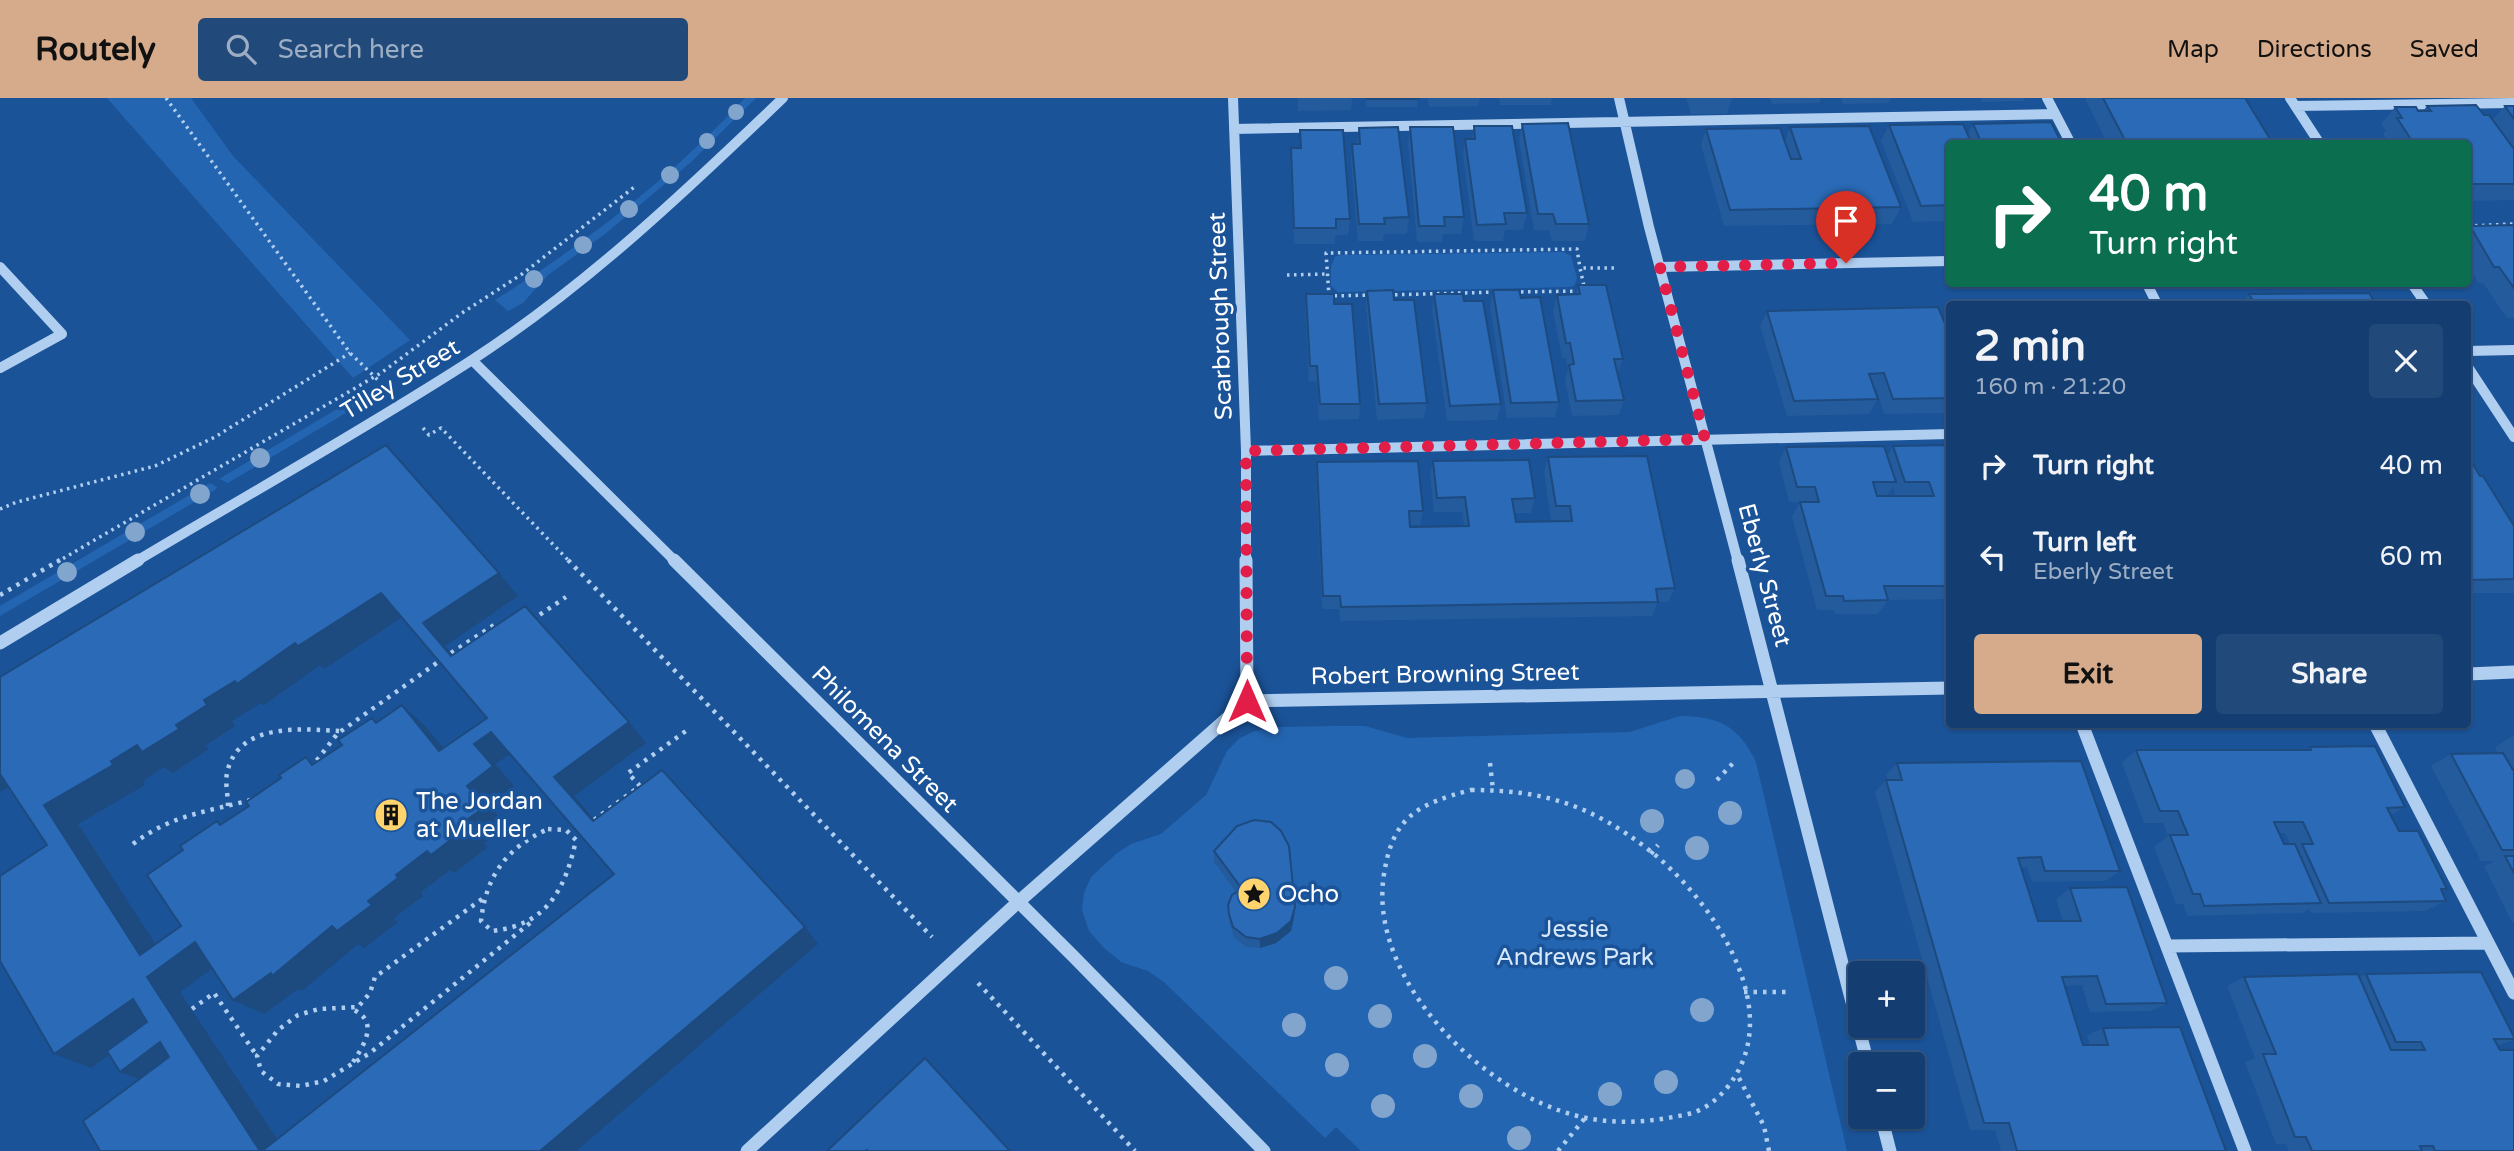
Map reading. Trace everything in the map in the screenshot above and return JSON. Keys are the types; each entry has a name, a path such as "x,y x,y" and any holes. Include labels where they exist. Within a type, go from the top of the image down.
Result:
{"street":[{"name":"Tilley Street","path":"0,643 472,360 556,300 671,206 783,98"},
{"name":"Scarbrough Street","path":"1233,98 1246,451 1247,701"},
{"name":"Eberly Street","path":"1619,98 1660,267 1773,690 1865,1052"},
{"path":"2047,98 2069,140"},
{"path":"2292,102 2514,103"},
{"path":"2292,102 2317,140"},
{"path":"1234,129 2055,114"},
{"path":"1660,267 1946,261"},
{"path":"0,267 62,334 0,368"},
{"path":"2471,351 2514,350"},
{"name":"Philomena Street","path":"472,360 1264,1151"},
{"path":"2471,372 2514,438"},
{"path":"1246,451 1946,434"},
{"path":"2471,674 2514,673"},
{"name":"Robert Browning Street","path":"1247,701 1946,688"},
{"path":"747,1151 766,1145 1017,903 1247,701"},
{"path":"2084,728 2245,1151"},
{"path":"2377,728 2514,993"},
{"path":"2167,946 2488,943"},
{"path":"1884,1129 1890,1151"}],"path":[{"path":"166,98 350,353 380,382"},
{"name":"Tilley Street","path":"0,595 374,377 522,274 647,177"},
{"path":"2471,226 2514,224"},
{"path":"1577,249 1580,268 1585,290 1329,296 1326,253 1577,249"},
{"path":"1580,268 1618,268"},
{"path":"1287,275 1327,274"},
{"path":"0,509 155,466 215,438 350,353"},
{"path":"429,435 441,428 934,939"},
{"path":"526,624 566,597"},
{"path":"451,653 494,625 500,631"},
{"path":"302,774 311,768 341,731 441,660"},
{"path":"594,820 639,786 628,773 690,728"},
{"path":"228,806 226,774 230,761 251,738 266,732 287,730 341,731"},
{"path":"1717,780 1736,760"},
{"path":"1490,762 1493,790"},
{"path":"1471,790 1519,790 1557,799 1607,823 1651,854 1694,892 1727,941 1741,975 1750,1016 1748,1048 1739,1079 1710,1106 1666,1121 1623,1125 1557,1110 1528,1097 1458,1046 1430,1013 1398,966 1384,922 1383,869 1395,832 1418,811 1440,798 1471,790"},
{"path":"133,844 150,829 176,816 266,795"},
{"path":"192,1009 214,993 257,1056 261,1071 278,1084 301,1086 324,1081 370,1053 530,923 549,905 564,880 573,855 576,840 566,830 548,829 526,838 512,848 500,864 482,899 481,922 492,931 510,931 530,923"},
{"path":"573,836 580,831"},
{"path":"1651,854 1658,845"},
{"path":"354,1009 364,1004 371,996 375,977 482,899"},
{"path":"978,983 1135,1151"},
{"path":"1744,992 1790,992"},
{"path":"257,1056 268,1039 285,1023 305,1012 327,1008 354,1009 363,1012 369,1020 369,1027 352,1065"},
{"path":"1739,1079 1764,1126 1769,1151"},
{"path":"1558,1151 1585,1118"}],"green space":[{"path":"107,98 191,98 233,156 410,340 353,378"},
{"path":"745,98 756,98 690,163 605,234 548,275 523,303 508,311 495,300 562,256 658,182"},
{"path":"1563,252 1571,256 1577,278 1574,286 1338,292 1331,286 1331,267 1335,257 1341,255"},
{"path":"361,395 376,395 228,483 219,479"},
{"path":"210,483 217,487 215,490 0,616 0,606"},
{"name":"Jessie Andrews Park","path":"1680,716 1706,718 1726,726 1742,740 1756,762 1847,1151 1361,1151 1336,1127 1325,1138 1165,983 1148,971 1121,962 1089,931 1082,910 1084,893 1091,877 1131,844 1161,834 1206,795 1227,751 1240,738 1255,731 1277,727 1365,726 1407,738 1630,732"}],"building":[{"path":"1418,98 1418,99 1367,99"},
{"path":"2103,98 2245,98 2271,140 2125,140"},
{"path":"2476,105 2484,115 2489,115 2514,149 2514,184 2471,184 2471,140 2411,140 2397,118 2402,118 2395,107 2416,107 2418,111 2431,111 2427,106"},
{"path":"2505,106 2514,106 2514,119"},
{"path":"2051,122 2060,140 1980,140 1973,124"},
{"path":"1568,123 1589,224 1556,224 1553,214 1538,214 1522,124"},
{"path":"1963,124 1970,140 1946,140 1946,205 1921,206 1889,125"},
{"path":"1474,126 1512,126 1527,213 1504,213 1506,224 1477,225 1465,139 1475,139"},
{"path":"1869,126 1901,207 1730,210 1706,129 1780,128 1791,159 1801,159 1790,127"},
{"path":"1398,127 1409,217 1384,218 1385,224 1359,224 1352,144 1360,144 1359,128"},
{"path":"1410,127 1453,127 1464,217 1444,217 1445,226 1419,226"},
{"path":"1300,130 1343,130 1350,219 1336,219 1336,228 1294,228 1291,148 1301,148"},
{"path":"2514,225 2514,288 2499,267 2494,267 2471,226"},
{"path":"1578,285 1606,285 1623,359 1614,359 1624,400 1576,401 1569,365 1574,364 1570,343 1566,343 1557,295 1580,294"},
{"path":"1393,290 1394,300 1414,300 1427,403 1379,404 1367,291"},
{"path":"1493,290 1519,290 1521,298 1540,297 1559,402 1511,403"},
{"path":"2369,293 2374,301 2253,301 2249,294"},
{"path":"1306,294 1334,294 1334,304 1352,304 1360,404 1320,404 1317,366 1310,366"},
{"path":"1434,294 1463,294 1464,301 1483,301 1501,404 1450,406"},
{"path":"1938,307 1946,326 1946,398 1893,399 1884,373 1869,374 1878,399 1794,401 1767,311"},
{"name":"The Jordan at Mueller","path":"386,445 499,573 423,623 451,656 525,606 629,722 554,777 593,821 662,770 805,927 540,1151 262,1151 614,874 491,732 474,744 493,766 467,786 485,807 461,824 465,829 431,855 427,851 396,875 398,878 368,901 372,905 337,931 332,926 272,976 271,973 233,1000 195,942 147,977 260,1151 100,1151 83,1121 169,1057 160,1042 120,1072 107,1051 147,1022 133,999 54,1054 0,961 0,876 47,845 0,774 0,677","holes":["381,593 487,718 439,751 402,705 376,723 372,718 338,740 342,745 312,765 306,757 279,775 281,778 246,802 249,806 220,825 217,821 180,846 183,850 147,875 181,926 140,955 44,805 113,765 111,761 137,745 142,752 179,729 176,725 207,705 204,700 235,681 237,684 295,643 298,646"]},
{"path":"1946,445 1946,586 1884,586 1888,600 1844,601 1843,596 1826,596 1800,502 1819,502 1815,487 1797,487 1786,447 1884,446 1896,482 1873,482 1877,496 1934,496 1929,482 1905,482 1893,446"},
{"path":"1647,456 1675,588 1656,589 1658,602 1341,607 1340,596 1323,596 1317,462 1418,461 1423,511 1409,511 1410,527 1469,526 1465,497 1437,498 1433,461 1529,460 1535,498 1512,499 1516,522 1572,521 1570,506 1556,506 1548,457"},
{"path":"2471,461 2514,526 2514,579 2471,580"},
{"path":"2375,746 2405,807 2387,808 2399,831 2418,831 2447,889 2441,889 2446,901 2329,903 2302,844 2313,844 2303,822 2274,822 2284,844 2295,844 2321,903 2204,906 2200,894 2193,894 2170,835 2188,835 2178,811 2160,811 2136,750 2311,750 2310,747"},
{"path":"2503,753 2514,770 2514,850 2502,850 2451,754"},
{"path":"2081,761 2120,871 2045,871 2041,857 2018,858 2038,921 2081,921 2070,888 2127,887 2167,1003 2106,1004 2097,976 2062,977 2083,1045 2108,1045 2103,1028 2180,1027 2226,1151 2017,1151 2009,1123 1984,1123 1886,780 1902,780 1897,763"},
{"path":"1254,820 1271,822 1281,831 1289,846 1295,907 1291,921 1277,933 1260,939 1246,937 1233,927 1228,905 1232,895 1242,889 1214,851 1237,826"},
{"path":"2505,856 2514,856 2514,873"},
{"path":"2481,972 2514,1037 2494,1039 2500,1050 2514,1050 2514,1151 2435,1151 2433,1146 2420,1146 2422,1151 2312,1151 2306,1137 2295,1137 2263,1054 2276,1054 2244,977 2358,974 2391,1050 2425,1050 2421,1042 2396,1042 2366,974"},
{"path":"925,1058 1010,1151 827,1151"}],"place":[{"name":"The Jordan at Mueller","path":"391,815"},
{"name":"Ocho","path":"1254,894"}],"route":[{"path":"1247,701 1246,451 1705,439 1660,267 1846,263"}]}
